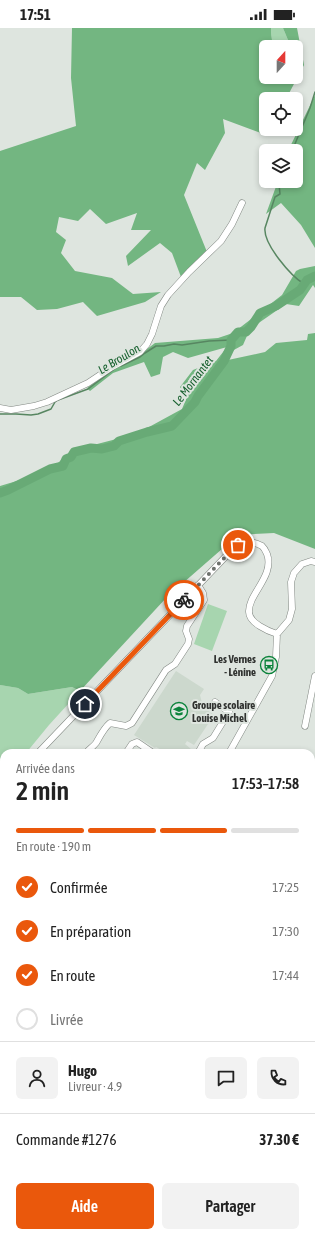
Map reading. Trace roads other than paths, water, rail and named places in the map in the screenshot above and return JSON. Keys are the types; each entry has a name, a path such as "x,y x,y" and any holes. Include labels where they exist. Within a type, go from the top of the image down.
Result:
{"street":[{"path":"0,408 11,410 47,402 88,383 112,367 140,352 147,344 161,306 168,295 221,241 232,224 242,203"},
{"path":"42,749 238,545 246,542 256,543 264,548 268,558 267,572 251,603 249,612 253,621 277,634"},
{"path":"231,749 272,676 276,657 277,634 289,620 292,609 291,582 294,573 302,564 312,561 315,562"},
{"path":"88,749 94,745 106,726 110,723 126,726 132,723 166,670 175,664 188,644 189,639 186,631 187,626 204,600 203,593 198,585"},
{"path":"305,726 314,689 315,676"},
{"path":"200,749 203,744 213,738 229,712 215,702"},
{"path":"129,749 132,744 137,742 148,749"}],"waterway":[{"path":"295,144 315,92"},
{"path":"279,188 280,194 275,197 265,228 266,235 273,251 285,267 304,284"},
{"name":"Le Mornantet","path":"0,493 50,469 63,466 66,459 71,457 74,452 91,448 102,449 114,446 119,441 172,426 195,402 224,361 231,346 231,340 238,332 246,332 260,313 276,306 300,290 307,280 315,276"},
{"name":"Le Broulon","path":"121,366 140,357 156,346 231,340"},
{"name":"Le Broulon","path":"0,414 31,415 51,409 58,400 88,389 117,367"}],"place":[{"name":"Les Vernes - Lénine","path":"269,665"},
{"name":"Groupe scolaire Louise Michel","path":"179,711"}]}
